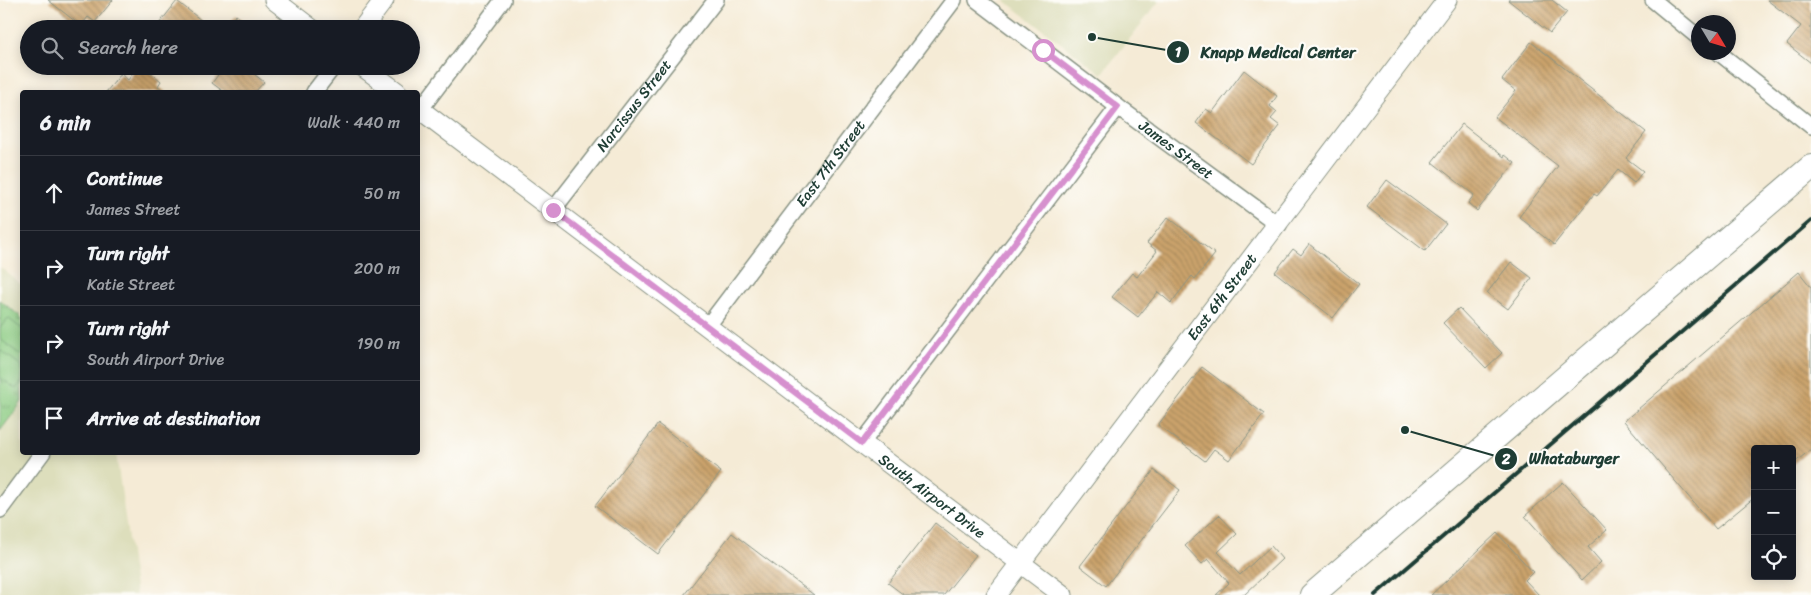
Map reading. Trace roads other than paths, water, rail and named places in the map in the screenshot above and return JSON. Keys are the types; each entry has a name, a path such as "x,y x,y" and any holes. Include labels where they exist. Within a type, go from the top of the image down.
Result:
{"main road":[{"path":"1312,595 1811,168"}],"street":[{"path":"274,0 300,20"},
{"path":"369,20 384,0"},
{"path":"420,108 503,0"},
{"name":"Narcissus Street","path":"553,210 716,0"},
{"name":"East 7th Street","path":"707,327 954,0"},
{"name":"James Street","path":"977,0 1118,107 1279,225"},
{"name":"East 6th Street","path":"996,595 1279,225 1447,0"},
{"path":"1653,0 1691,31"},
{"path":"1728,60 1811,126"},
{"path":"316,90 327,75"},
{"path":"374,75 394,90"},
{"path":"862,443 1118,107"},
{"name":"South Airport Drive","path":"420,110 1063,595"},
{"path":"0,510 41,455"}],"railway":[{"path":"1375,595 1811,221"}],"place":[{"name":"Knapp Medical Center","path":"1092,37"},
{"name":"Whataburger","path":"1405,430"}]}
